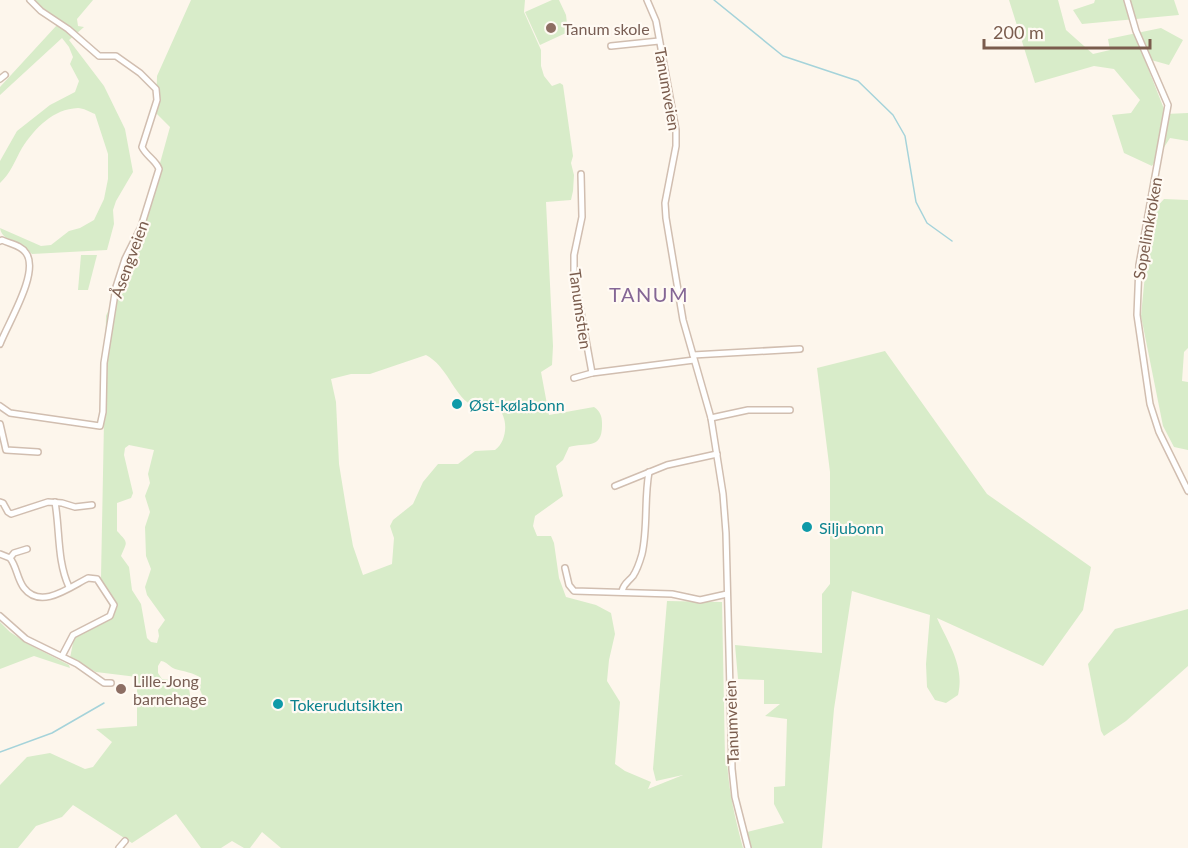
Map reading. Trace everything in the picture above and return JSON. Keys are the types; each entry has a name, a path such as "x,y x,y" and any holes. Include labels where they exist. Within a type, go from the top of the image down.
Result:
{"street":[{"name":"Åsengveien","path":"0,406 10,413 100,426 103,412 104,363 116,287 125,259 141,226 157,177 158,165 148,158 142,147 157,100 156,89 140,73 116,56 99,56 30,0"},
{"name":"Tanumveien","path":"648,0 659,41 676,130 676,146 665,203 666,218 683,320 711,418 725,520 734,788 748,848"},
{"name":"Sopelimkroken","path":"1127,0 1136,31 1168,105 1139,265 1136,286 1137,315 1150,404 1160,432 1188,491"},
{"path":"611,46 659,41"},
{"name":"Tanumstien","path":"580,174 582,217 574,255 574,274 592,373"},
{"path":"0,342 31,269 27,254 22,248 1,240"},
{"path":"694,357 800,349"},
{"name":"Tanumstien","path":"574,378 592,373 694,357"},
{"path":"711,418 748,410 790,410"},
{"path":"0,424 6,450 38,452"},
{"path":"615,486 667,465 717,454"},
{"path":"622,591 623,586 638,567 642,554 646,531 649,472"},
{"path":"0,502 11,514 48,502 75,507 92,505"},
{"path":"55,502 61,565 69,587"},
{"path":"10,558 14,553 27,549"},
{"path":"0,554 10,558 25,589 36,597 52,596 88,578 97,579 111,599 113,610 110,616 73,635 62,656"},
{"path":"565,568 569,585 574,591 672,594 700,600 728,594"},
{"path":"0,616 26,639 88,670 104,683 111,683"},
{"path":"118,848 125,841"}],"green space":[{"path":"31,0 93,0 77,19 78,26 84,27 69,40 104,86 125,129 133,172 113,210 114,224 107,250 32,254 5,237 0,228 41,246 51,245 69,231 94,220 104,199 108,179 108,154 95,114 78,108 61,112 39,127 22,148 10,171 0,183 0,161 17,131 50,105 75,92 79,81 70,64 73,57 62,38 0,95 0,87 57,25"},
{"path":"191,0 525,0 524,12 541,50 541,66 544,76 552,86 560,83 563,85 574,175 571,200 546,202 553,346 552,365 541,372 549,415 594,407 602,418 600,438 592,444 569,447 563,460 556,466 563,496 535,516 533,526 537,536 551,536 559,578 566,597 596,605 611,613 615,634 607,681 620,702 615,764 651,782 648,789 683,775 656,781 653,769 667,601 722,602 725,758 727,758 732,803 743,848 281,848 262,832 250,848 244,848 232,841 221,848 201,848 176,814 132,843 73,805 62,817 36,826 18,848 0,848 0,785 27,757 50,753 85,769 93,767 112,742 96,729 137,726 137,677 96,672 70,658 75,633 112,614 101,578 106,316 139,239 170,127 156,113 157,76","holes":["426,355 439,366 464,400 480,407 498,408 504,418 504,436 495,450 475,451 458,464 438,464 423,482 413,504 393,520 390,526 394,538 392,564 363,575 353,546 346,507 339,464 336,402 331,379 351,374 370,374","129,445 154,450 148,474 150,483 145,496 150,512 145,527 146,556 151,569 145,587 147,595 165,620 158,630 157,643 147,638 141,604 132,590 129,567 121,556 126,543 117,531 117,503 131,498 133,493 124,455 125,448","161,661 201,678 199,687 203,697 199,701 191,702 188,681 183,677 172,680 162,679 158,673"]},
{"path":"552,0 559,0 566,15 568,32 540,45 525,12"},
{"path":"1009,0 1058,0 1066,30 1093,54 1110,50 1108,39 1161,28 1183,40 1169,65 1144,58 1166,114 1188,113 1188,141 1170,138 1152,166 1124,153 1112,115 1131,113 1140,100 1114,69 1094,66 1035,83"},
{"path":"1095,0 1174,0 1179,15 1082,24 1073,10 1094,3"},
{"path":"1164,199 1188,200 1188,348 1184,352 1182,381 1188,382 1188,450 1174,447 1163,426 1141,316 1155,209"},
{"path":"81,255 97,255 88,290 78,290"},
{"path":"885,351 987,494 1091,567 1083,610 1043,666 937,618 954,655 959,674 958,695 946,703 935,700 927,687 926,664 930,615 852,591 834,709 822,848 751,848 747,832 784,823 774,804 774,787 785,786 787,719 765,716 780,704 764,704 764,680 738,679 735,645 822,653 822,594 830,584 830,472 817,368"},
{"path":"1188,609 1188,666 1126,721 1104,736 1101,731 1088,664 1115,629"},
{"path":"0,622 28,644 69,665 70,668 34,656 0,669"}],"waterway":[{"path":"714,0 783,56 858,81 893,115 905,136 916,202 927,223 952,241"},
{"path":"0,752 52,733 104,703"}],"place":[{"name":"Tanum skole","path":"551,28"},
{"name":"Øst-kølabonn","path":"457,404"},
{"name":"Siljubonn","path":"807,527"},
{"name":"Lille-Jong barnehage","path":"121,689"},
{"name":"Tokerudutsikten","path":"278,704"}],"district":[{"name":"TANUM","path":"649,294"}]}
